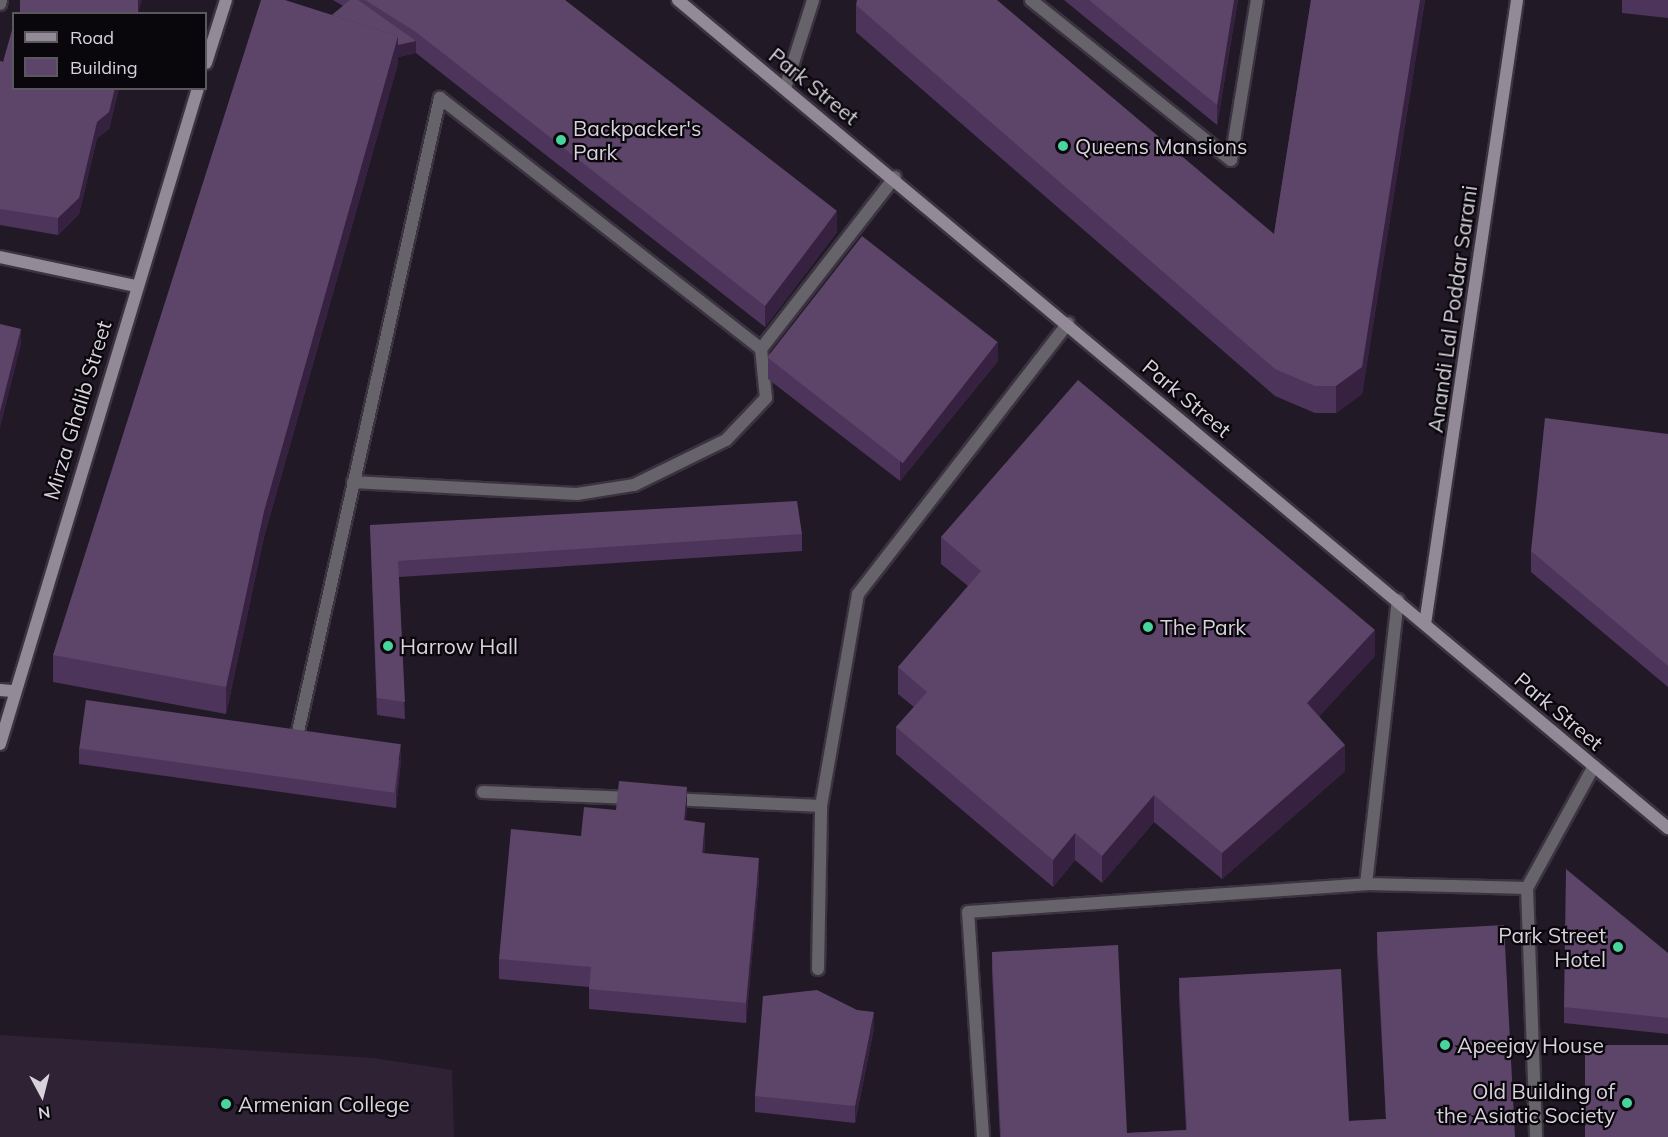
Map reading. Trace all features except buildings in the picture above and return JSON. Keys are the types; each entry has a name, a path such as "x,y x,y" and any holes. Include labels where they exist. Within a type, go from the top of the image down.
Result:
{"main road":[{"path":"207,60 226,0"},
{"name":"Park Street","path":"678,0 895,177 1668,828"},
{"name":"Anandi Lal Poddar Sarani","path":"1425,624 1517,0"},
{"name":"Mirza Ghalib Street","path":"0,744 6,691 197,90"},
{"path":"0,257 135,286"}],"lane":[{"path":"785,88 813,0"},
{"path":"1031,0 1231,160 1257,0"},
{"path":"297,736 440,98 761,349"},
{"path":"353,482 577,494 634,485 726,440 766,398 761,349 895,177"},
{"path":"818,969 821,806 858,594 1068,322"},
{"path":"1366,884 1398,600"},
{"path":"1536,1137 1527,888 1594,766"},
{"path":"483,792 821,806"},
{"path":"983,1137 968,912 1366,884 1527,888"}],"shaded area":[{"name":"Armenian College","path":"0,1035 373,1058 452,1070 454,1137 0,1137"}],"place":[{"name":"Backpacker's Park","path":"561,140"},
{"name":"Queens Mansions","path":"1063,146"},
{"name":"The Park","path":"1148,627"},
{"name":"Harrow Hall","path":"388,646"},
{"name":"Park Street Hotel","path":"1618,947"},
{"name":"Apeejay House","path":"1445,1045"},
{"name":"Old Building of the Asiatic Society","path":"1627,1103"},
{"name":"Armenian College","path":"226,1104"}]}
